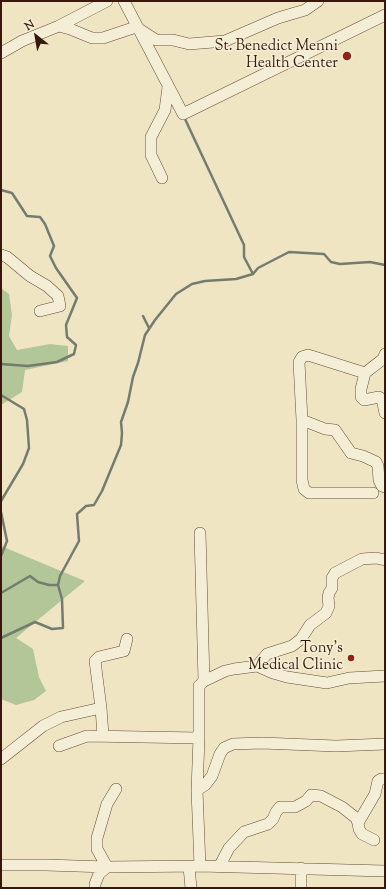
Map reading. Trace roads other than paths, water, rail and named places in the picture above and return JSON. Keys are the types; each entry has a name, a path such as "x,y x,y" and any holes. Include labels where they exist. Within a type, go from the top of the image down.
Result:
{"street":[{"path":"1,53 22,41 59,26 108,1"},
{"path":"124,1 183,114 385,15"},
{"path":"136,26 156,40 173,40 189,44 225,41 278,18 305,10 318,1"},
{"path":"59,26 92,38 103,38 136,26"},
{"path":"162,178 151,155 151,137 165,110 168,87"},
{"path":"1,255 7,257 30,276 47,286 58,296 60,306 40,311"},
{"path":"385,354 382,359 365,373 361,389 361,397 364,400 379,397 382,399 385,413"},
{"path":"365,373 308,355 302,357 299,362 302,420 302,480 304,489 309,493 373,493"},
{"path":"302,420 325,429 335,430 352,453 376,462 378,466 379,480 382,486 385,487"},
{"path":"200,533 204,681"},
{"path":"257,666 267,654 292,646 301,639 310,625 326,613 329,606 328,598 332,588 332,578 335,573 362,559 376,558 385,560"},
{"path":"103,735 102,708 95,661 99,657 124,651 127,639"},
{"path":"191,888 194,866 199,738 198,686 214,675 230,670 257,666 273,674 327,683 349,678 385,676"},
{"path":"1,759 43,726 62,717 102,708"},
{"path":"59,746 87,736 103,735 199,738"},
{"path":"197,790 205,785 212,776 220,754 224,748 233,744 336,746 385,744"},
{"path":"358,823 375,794 378,781 381,779 385,780"},
{"path":"107,867 97,849 97,838 107,804 116,789"},
{"path":"219,867 229,848 244,832 268,824 273,819 280,807 295,807 306,801 312,795 321,796 342,807 356,818 359,830 362,834 374,840"},
{"path":"1,865 107,867 194,866 385,871"},
{"path":"95,888 99,874 107,867"},
{"path":"301,868 302,888"}],"waterway":[{"path":"1,638 35,622 52,629 63,628 62,599 58,585 60,576 79,541 77,514 86,506 94,505 102,491 121,445 121,422 128,402 133,377 145,335 155,320 176,294 192,284 205,281 236,279 253,274 244,257 244,245 185,119"},
{"path":"1,190 12,193 27,216 40,217 45,224 54,246 50,256 56,268 77,298 66,325 67,337 76,345 74,354 57,362 28,366 1,364"},
{"path":"253,274 258,268 289,252 324,254 331,262 340,264 370,262 385,265"},
{"path":"143,316 149,328"},
{"path":"1,395 24,409 27,420 29,448 23,464 1,501"},
{"path":"1,512 7,541 1,556"},
{"path":"1,593 30,576 38,582 49,585 58,585"}],"place":[{"name":"St. Benedict Menni Health Center","path":"347,56"},
{"name":"Tony's Medical Clinic","path":"351,658"}]}
